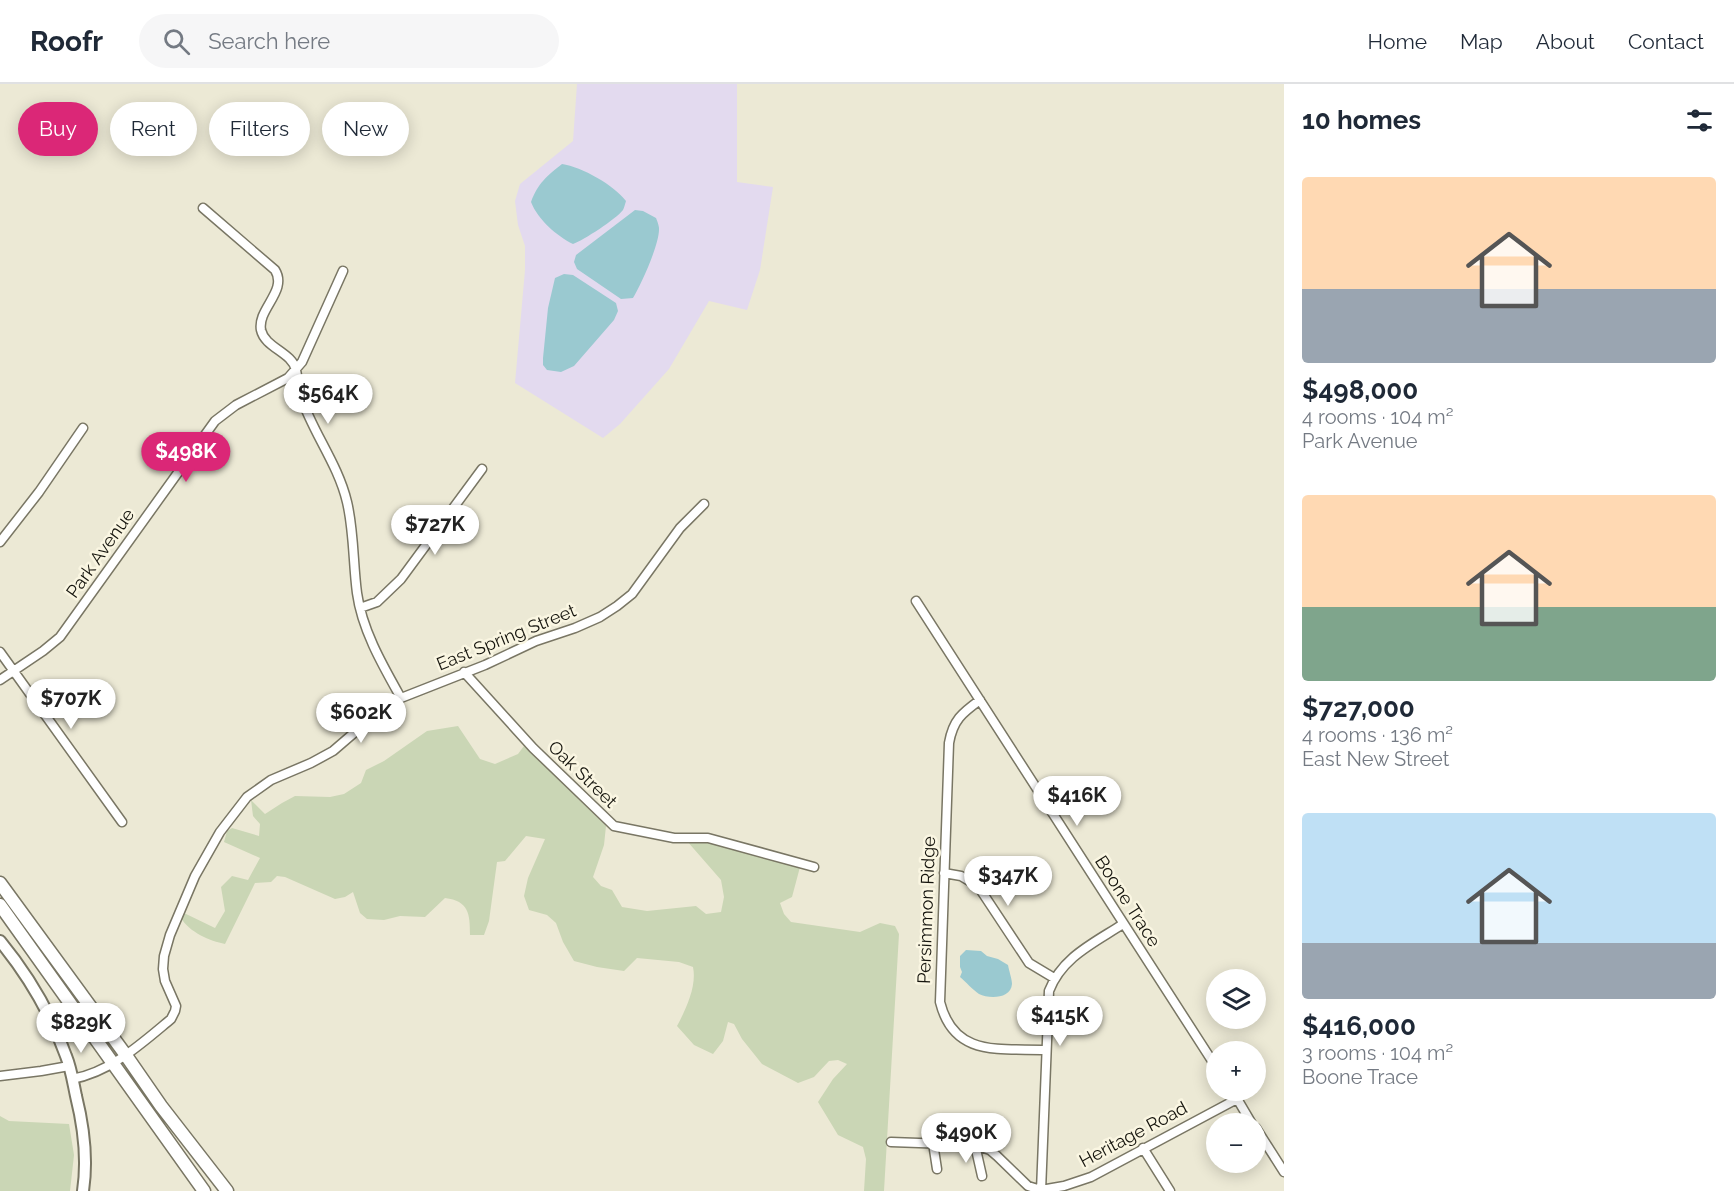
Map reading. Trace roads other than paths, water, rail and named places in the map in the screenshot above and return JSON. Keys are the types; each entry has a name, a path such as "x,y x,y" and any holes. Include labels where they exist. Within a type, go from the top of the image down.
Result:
{"highway":[{"path":"0,883 172,1121 227,1191"},
{"path":"0,905 204,1191"}],"main road":[{"path":"0,940 40,1000 59,1037 69,1066 86,1141 83,1191"}],"street":[{"path":"203,208 278,275 276,289 262,318 261,331 270,344 290,360 296,369 301,397 334,467 347,502 360,608 368,633 401,698"},
{"name":"Park Avenue","path":"0,680 60,637 215,421 236,405 288,378 302,362 344,271"},
{"path":"0,542 39,492 82,429"},
{"path":"360,608 377,602 401,579 482,469"},
{"name":"East Spring Street","path":"125,1054 140,1045 171,1019 176,1011 175,1002 164,975 163,962 167,945 195,876 235,810 254,791 271,780 333,751 383,708 401,698 536,641 600,617 632,594 681,528 704,504"},
{"name":"Boone Trace","path":"916,601 1206,1052"},
{"path":"0,652 122,822"},
{"name":"Oak Street","path":"464,672 533,748 614,826 674,838 708,838 814,867"},
{"name":"Persimmon Ridge","path":"980,700 957,719 951,730 949,743 939,1002 948,1025 957,1036 970,1044 982,1048 1046,1050"},
{"path":"944,873 962,876 978,886 1029,963 1054,978"},
{"path":"891,1142 975,1145 990,1150 1028,1186 1041,1190 1049,991 1054,978 1071,958 1123,924"},
{"path":"72,1079 91,1074 125,1054"},
{"path":"0,1076 69,1066"},
{"name":"Heritage Road","path":"1041,1190 1091,1177 1233,1101"},
{"path":"933,1143 938,1169"},
{"path":"1266,1144 1284,1172"},
{"path":"975,1145 982,1176"},
{"path":"1143,1148 1170,1191"}],"water":[{"path":"562,164 597,178 614,189 626,201 623,210 614,219 573,244 549,227 538,215 531,202 544,180"},
{"path":"635,210 643,211 656,218 659,227 658,235 649,264 633,298 621,299 577,269 574,262 576,255"},
{"path":"564,274 573,275 616,303 618,311 614,320 574,366 561,372 547,370 543,365 543,358 548,308 555,278"},
{"path":"966,950 981,951 1008,965 1012,984 1008,993 994,997 983,996 960,977 962,972 960,956"}]}
